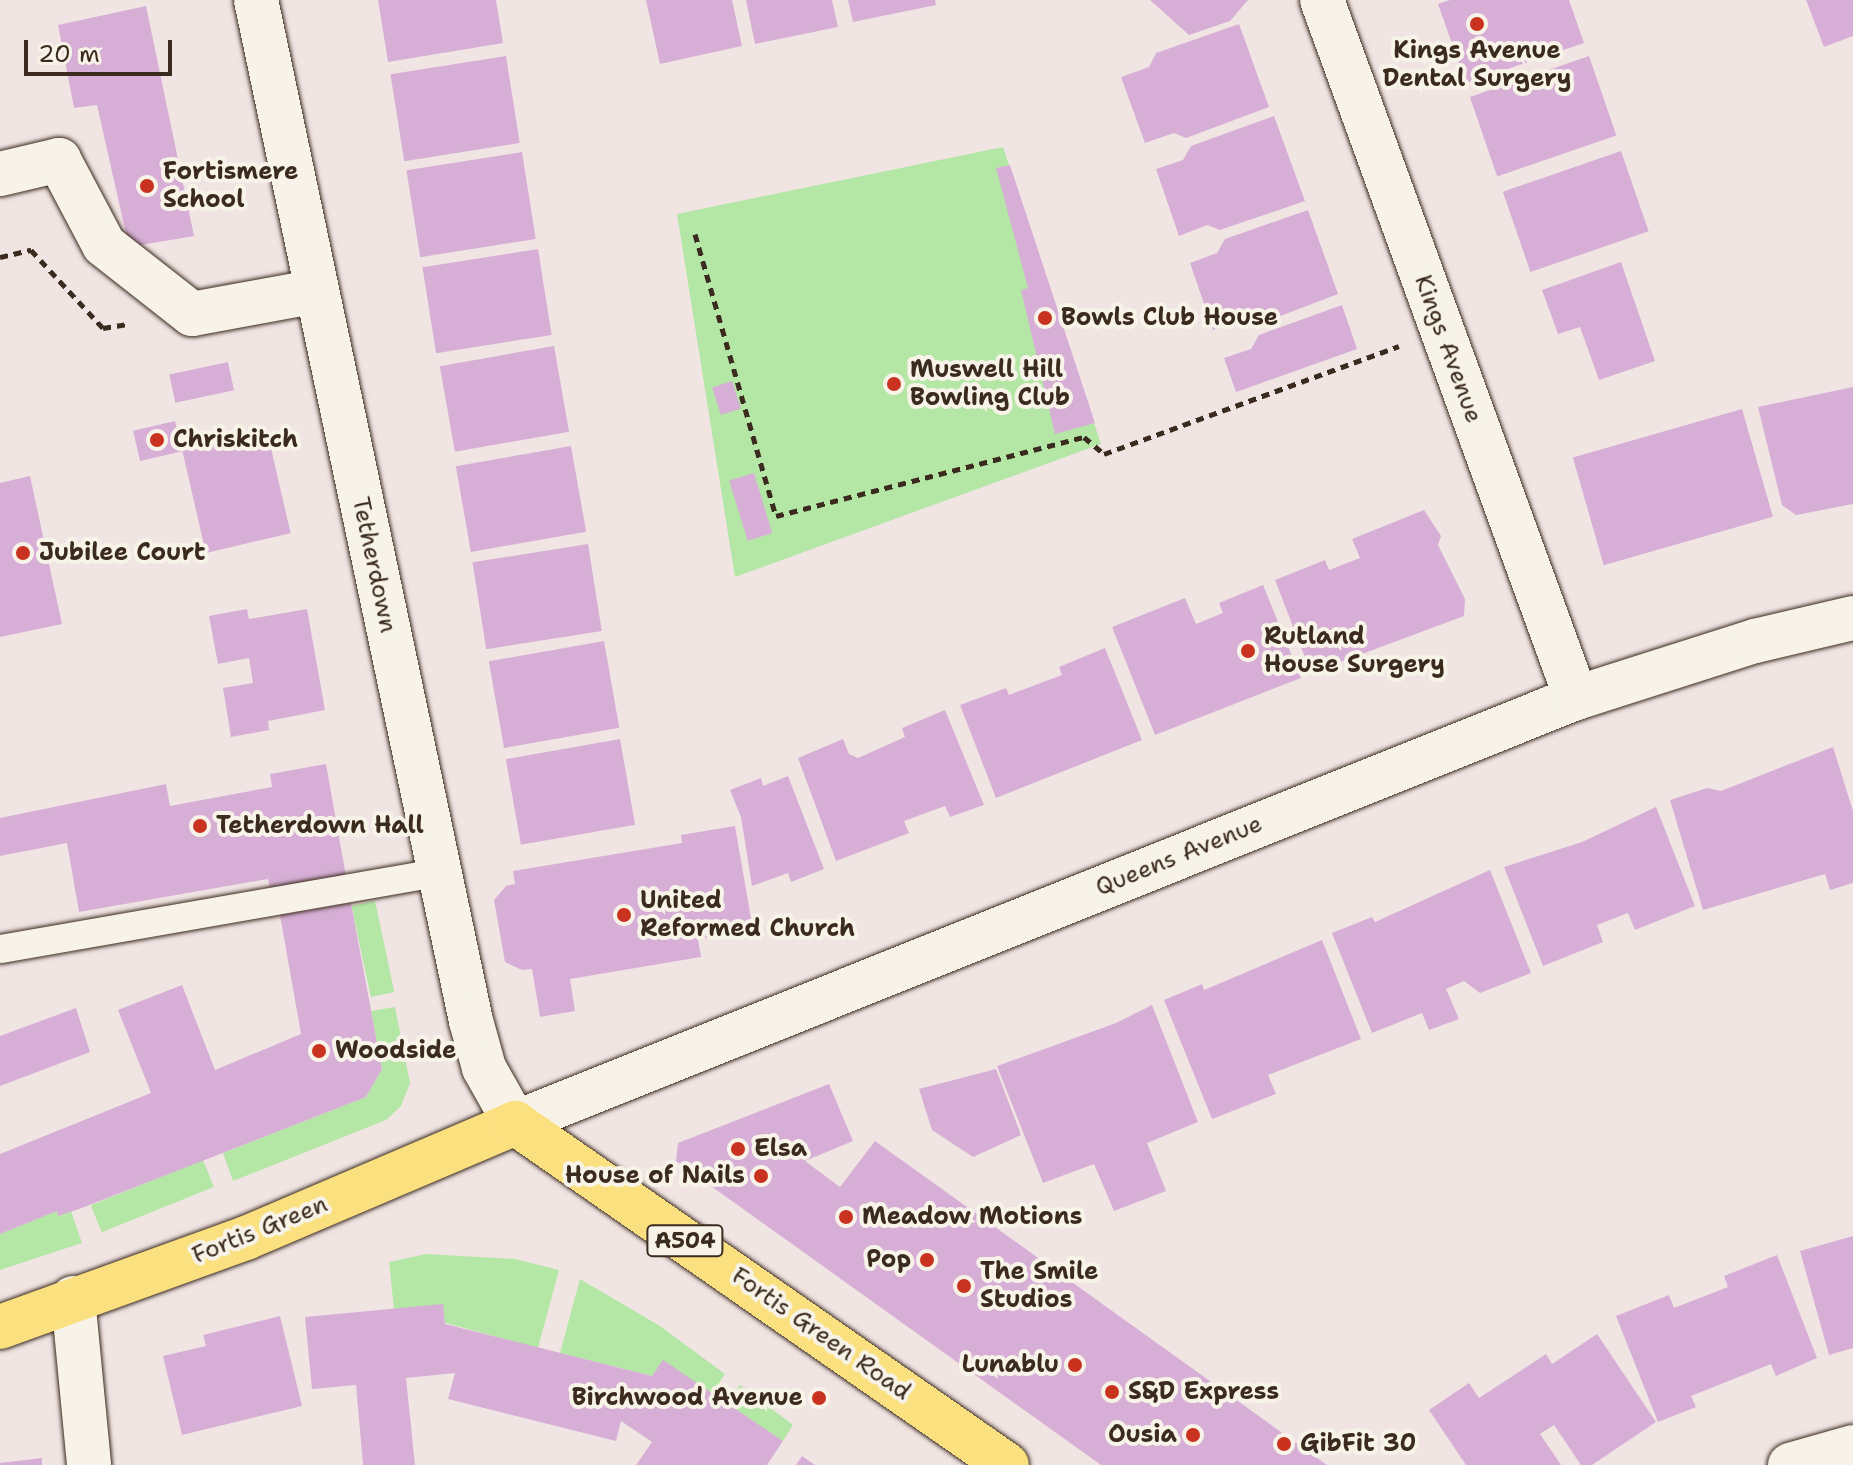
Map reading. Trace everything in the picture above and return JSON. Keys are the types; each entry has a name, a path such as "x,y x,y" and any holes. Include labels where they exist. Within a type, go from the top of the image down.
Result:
{"main road":[{"name":"Fortis Green","path":"0,1327 73,1298 246,1238 515,1123"},
{"name":"Fortis Green Road","path":"515,1123 1005,1464"}],"street":[{"name":"Tetherdown","path":"256,0 479,1057 515,1123"},
{"name":"Kings Avenue","path":"1322,0 1576,698"},
{"path":"0,174 59,160 104,245 192,314 317,291"},
{"name":"Queens Avenue","path":"515,1123 1576,698 1755,641 1853,618"},
{"path":"73,1298 89,1465"},
{"path":"1790,1465 1853,1447"}],"lane":[{"path":"1,949 438,873"}],"path":[{"path":"695,234 776,516 1084,437 1104,454 1441,331"}],"green space":[{"name":"Muswell Hill Bowling Club","path":"1003,147 1101,444 735,577 677,214"},
{"path":"375,901 394,992 371,997 352,906"},
{"path":"395,1007 410,1083 401,1106 386,1120 233,1181 223,1153 366,1097 382,1069 371,1011"},
{"path":"203,1160 214,1187 102,1232 91,1205"},
{"path":"57,1211 59,1216 71,1211 82,1243 0,1270 0,1234"},
{"path":"426,1254 515,1259 559,1270 538,1348 394,1309 389,1262"},
{"path":"580,1279 660,1326 725,1374 712,1394 663,1361 652,1376 560,1353"},
{"path":"740,1385 793,1425 783,1441 728,1405"}],"building":[{"path":"378,0 496,0 503,43 388,62"},
{"path":"646,0 732,0 742,46 660,64"},
{"path":"746,0 832,0 838,27 755,44"},
{"path":"848,0 935,0 936,5 853,22"},
{"path":"1150,0 1248,0 1230,21 1189,35"},
{"path":"1450,0 1569,0 1584,43 1466,83 1438,4"},
{"path":"1806,0 1853,0 1853,36 1824,47"},
{"path":"146,6 194,236 129,247 97,105 74,108 58,25"},
{"path":"1239,24 1269,107 1186,138 1174,133 1145,143 1121,77 1149,67 1156,53"},
{"path":"506,56 520,143 404,161 390,74"},
{"path":"1589,56 1616,135 1497,176 1470,97"},
{"path":"1274,116 1305,201 1220,230 1207,225 1179,236 1156,169 1183,160 1191,146"},
{"path":"1621,151 1649,231 1530,272 1503,192"},
{"path":"522,152 536,239 420,257 406,170"},
{"name":"Bowls Club House","path":"1010,165 1095,423 1055,434 1021,290 1028,288 996,168"},
{"path":"1308,210 1338,294 1252,327 1240,319 1213,330 1190,263 1217,253 1225,239"},
{"path":"538,249 552,335 436,353 422,267"},
{"path":"1621,262 1655,361 1599,380 1580,327 1558,334 1542,290"},
{"path":"1342,305 1357,349 1236,392 1224,358 1251,349 1259,335"},
{"path":"554,346 569,432 455,452 440,366"},
{"path":"228,362 234,390 175,403 169,374"},
{"path":"732,381 741,409 721,415 712,387"},
{"path":"1853,387 1853,504 1796,515 1782,505 1758,407"},
{"path":"1742,409 1773,517 1604,565 1573,458"},
{"name":"Chriskitch","path":"175,421 182,451 140,461 133,431"},
{"path":"267,431 291,533 206,553 182,451"},
{"path":"571,446 586,532 471,552 456,466"},
{"path":"754,473 772,533 748,541 729,481"},
{"name":"Jubilee Court","path":"30,476 62,624 0,637 0,483"},
{"path":"1424,510 1441,536 1438,545 1465,599 1464,616 1311,673 1275,580 1325,560 1329,570 1360,558 1352,539"},
{"path":"588,544 602,631 486,649 472,562"},
{"path":"1263,585 1301,678 1155,735 1112,627 1185,598 1196,624 1223,613 1219,603"},
{"path":"247,609 249,619 307,609 325,710 268,721 269,730 231,737 223,688 253,683 249,658 218,664 209,616"},
{"path":"604,641 619,728 504,748 489,661"},
{"path":"1105,648 1142,740 996,798 960,705 1006,688 1009,695 1062,675 1059,667"},
{"path":"945,710 984,805 950,817 945,806 904,821 909,833 836,861 798,758 843,739 849,754 858,758 905,737 902,728"},
{"path":"620,739 635,825 521,845 506,759"},
{"path":"1833,747 1853,811 1853,883 1830,890 1825,874 1703,910 1670,800 1707,788 1721,791"},
{"name":"Tetherdown Hall","path":"326,764 346,876 270,889 268,879 79,912 67,843 0,856 0,818 166,784 170,806 272,787 270,774"},
{"path":"788,776 824,869 791,882 788,873 752,886 741,817 730,790 761,778 763,786"},
{"path":"1656,807 1695,906 1635,930 1628,913 1597,925 1603,942 1543,966 1504,867 1582,842"},
{"name":"United Reformed Church","path":"735,826 753,930 698,939 701,957 570,979 575,1011 540,1017 532,969 522,970 505,962 494,900 506,886 515,884 513,871 682,843 681,835"},
{"path":"1490,870 1531,973 1480,993 1464,981 1446,989 1459,1019 1429,1030 1422,1013 1372,1033 1332,933 1372,917 1375,922"},
{"name":"Woodside","path":"351,903 382,1069 366,1097 79,1209 58,1216 57,1211 0,1234 0,1154 151,1093 118,1010 182,985 215,1070 301,1034 280,915"},
{"path":"1322,940 1361,1039 1268,1075 1276,1094 1212,1119 1164,1000 1202,984 1204,990"},
{"path":"1152,1005 1198,1122 1147,1143 1166,1191 1114,1211 1094,1164 1043,1183 997,1066 1116,1023"},
{"path":"76,1008 90,1052 0,1086 0,1036"},
{"path":"996,1069 1021,1135 973,1157 932,1130 919,1089"},
{"path":"829,1084 853,1141 805,1161 840,1187 875,1141 1327,1465 1101,1465 676,1161 678,1143"},
{"path":"1853,1236 1853,1348 1829,1355 1800,1251"},
{"path":"1777,1255 1817,1358 1776,1376 1771,1364 1691,1396 1696,1407 1658,1422 1616,1316 1669,1295 1674,1308 1728,1287 1724,1276"},
{"path":"443,1304 445,1324 652,1376 663,1360 783,1441 767,1465 636,1465 652,1442 621,1421 616,1441 448,1399 455,1373 406,1378 415,1465 363,1465 356,1385 312,1389 305,1317"},
{"path":"280,1316 302,1406 182,1435 163,1356 206,1346 203,1335"},
{"path":"1597,1334 1656,1422 1592,1465 1581,1465 1554,1425 1540,1434 1561,1465 1466,1465 1429,1410 1469,1383 1479,1398 1546,1354 1552,1364"},
{"path":"802,1456 815,1465 796,1465"},
{"path":"42,1458 42,1465 0,1465 0,1463"}],"place":[{"name":"Kings Avenue Dental Surgery","path":"1477,24"},
{"name":"Fortismere School","path":"147,186"},
{"name":"Bowls Club House","path":"1045,318"},
{"name":"Muswell Hill Bowling Club","path":"894,384"},
{"name":"Chriskitch","path":"157,440"},
{"name":"Jubilee Court","path":"23,553"},
{"name":"Rutland House Surgery","path":"1248,651"},
{"name":"Tetherdown Hall","path":"200,826"},
{"name":"United Reformed Church","path":"624,915"},
{"name":"Woodside","path":"319,1051"},
{"name":"Elsa","path":"738,1149"},
{"name":"House of Nails","path":"761,1176"},
{"name":"Meadow Motions","path":"846,1217"},
{"name":"Pop","path":"927,1260"},
{"name":"The Smile Studios","path":"964,1286"},
{"name":"Lunablu","path":"1075,1365"},
{"name":"S&D Express","path":"1112,1392"},
{"name":"Birchwood Avenue","path":"819,1398"},
{"name":"Ousia","path":"1193,1435"},
{"name":"GibFit 30","path":"1284,1444"}]}
